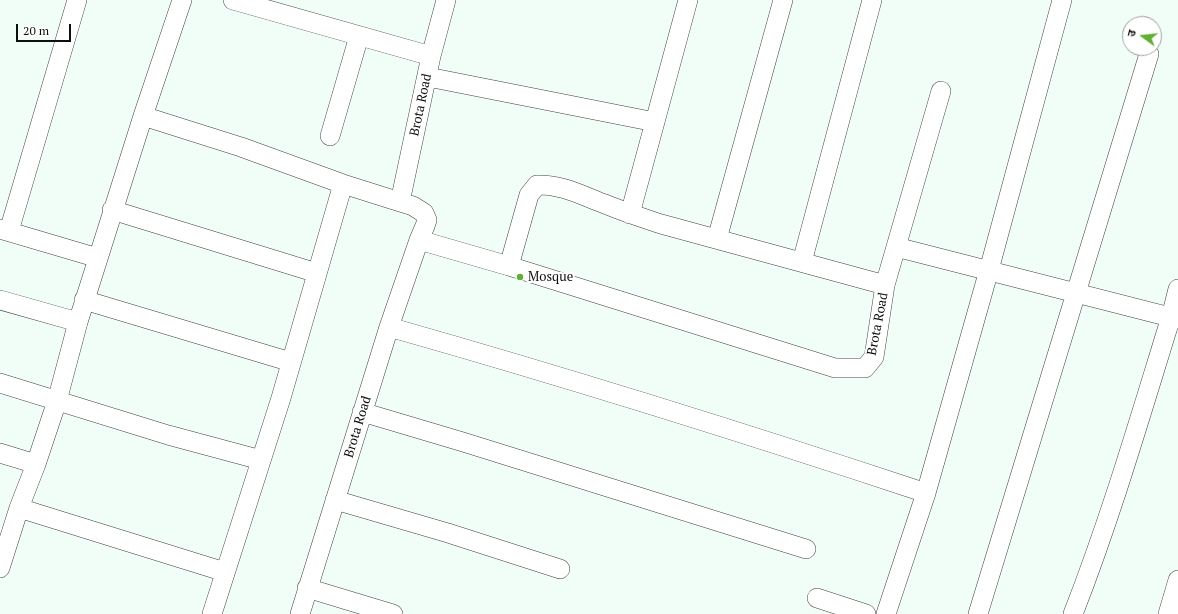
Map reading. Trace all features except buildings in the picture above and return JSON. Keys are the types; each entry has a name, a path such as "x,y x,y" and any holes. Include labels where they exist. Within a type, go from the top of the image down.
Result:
{"street":[{"path":"77,0 4,230 98,258"},
{"path":"0,568 19,508 36,464 57,401 84,300 112,210 182,0"},
{"path":"233,0 431,56"},
{"name":"Brota Road","path":"300,614 389,326 418,240 425,226 426,220 424,213 413,206 400,202 428,76 431,56 446,0"},
{"path":"630,214 688,0"},
{"path":"718,239 783,0"},
{"path":"802,262 872,0"},
{"path":"886,614 926,493 989,270 1062,0"},
{"path":"330,136 359,36"},
{"path":"978,614 1149,56"},
{"path":"428,76 655,122"},
{"path":"886,285 941,91"},
{"path":"143,116 241,147 343,184 400,202"},
{"path":"212,614 291,362 343,184"},
{"name":"Brota Road","path":"418,240 509,266 835,368 865,368 874,357 886,285 630,214 561,187 548,184 537,185 529,195 509,266"},
{"path":"112,210 317,273"},
{"path":"896,247 1174,318"},
{"path":"1072,614 1110,511 1174,318 1178,289"},
{"path":"0,300 78,322"},
{"path":"84,300 291,362"},
{"path":"389,326 529,367 833,462 926,493"},
{"path":"0,383 168,434 261,460"},
{"path":"362,412 806,549"},
{"path":"0,453 36,464"},
{"path":"335,500 448,533 560,569"},
{"path":"19,508 225,572"},
{"path":"1168,614 1178,580"},
{"path":"307,588 393,614"},
{"path":"817,598 866,614"}],"place":[{"name":"Mosque","path":"520,277"}]}
